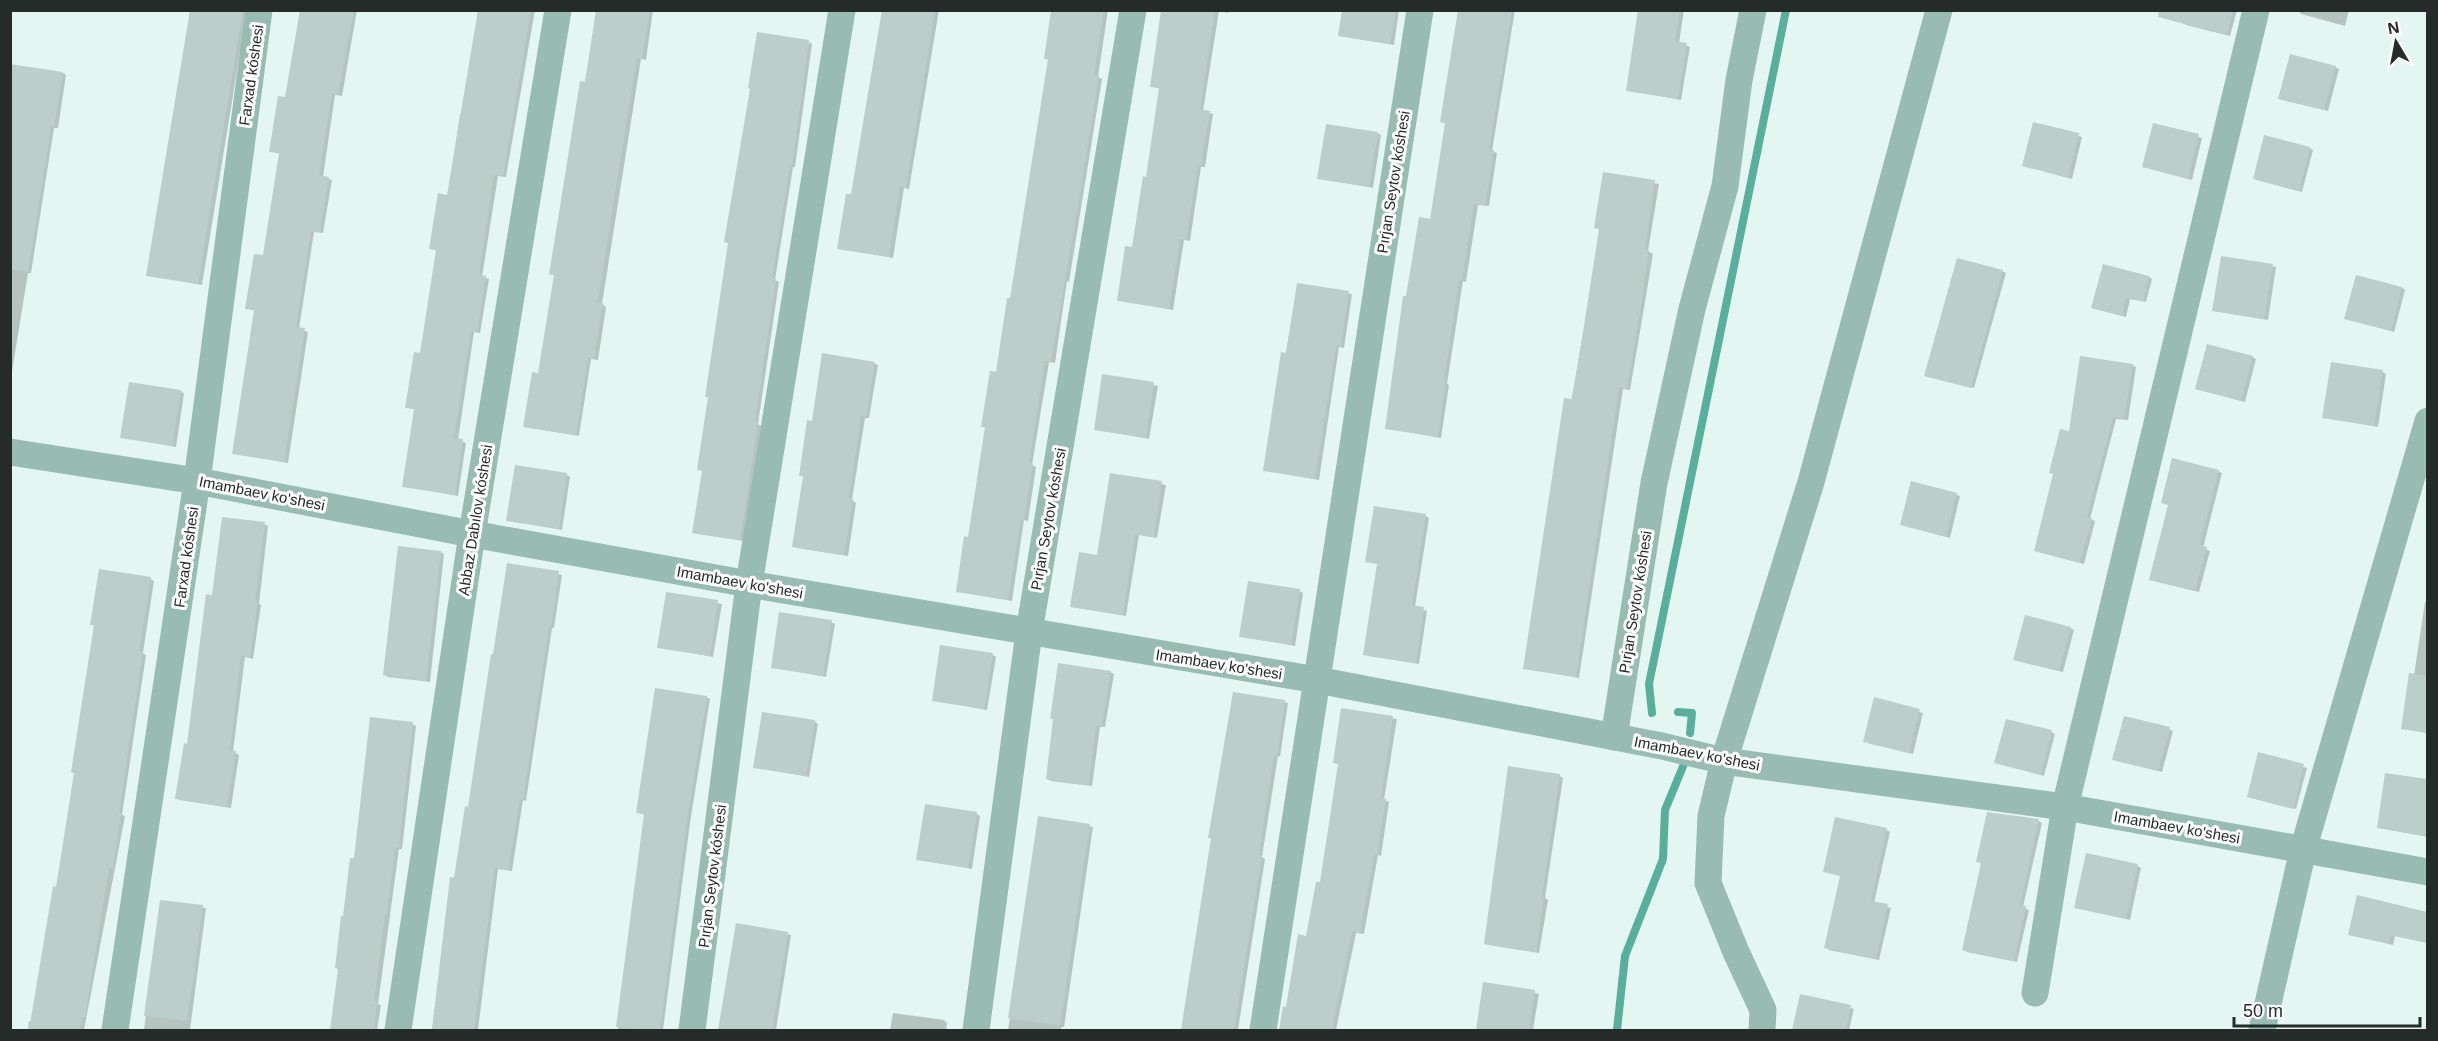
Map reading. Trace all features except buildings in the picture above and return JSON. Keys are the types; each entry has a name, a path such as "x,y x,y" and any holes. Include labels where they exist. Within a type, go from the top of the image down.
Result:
{"street":[{"name":"Farxad kóshesi","path":"115,1030 197,481 259,10"},
{"name":"Abbaz Dabılov kóshesi","path":"398,1030 472,534 558,10"},
{"name":"Pırjan Seytov kóshesi","path":"692,1030 749,584 842,10"},
{"name":"Pırjan Seytov kóshesi","path":"976,1030 1029,632 1133,10"},
{"name":"Pırjan Seytov kóshesi","path":"1263,1030 1420,10"},
{"name":"Pırjan Seytov kóshesi","path":"1614,737 1654,483 1692,309 1725,186 1739,80 1753,10"},
{"path":"1762,1030 1763,1010 1708,883 1711,816 1724,761 1810,482 1939,10"},
{"path":"2035,993 2065,807 2256,10"},
{"path":"2262,1030 2303,850 2427,421"},
{"name":"Imambaev ko'shesi","path":"10,452 197,481 749,584 1317,680 1614,737 1724,761 2065,807 2427,872"}],"waterway":[{"path":"1652,713 1649,684 1786,10"},
{"path":"1678,712 1692,713 1690,733"},
{"path":"1617,1030 1625,956 1663,859 1665,810 1684,764"}]}
